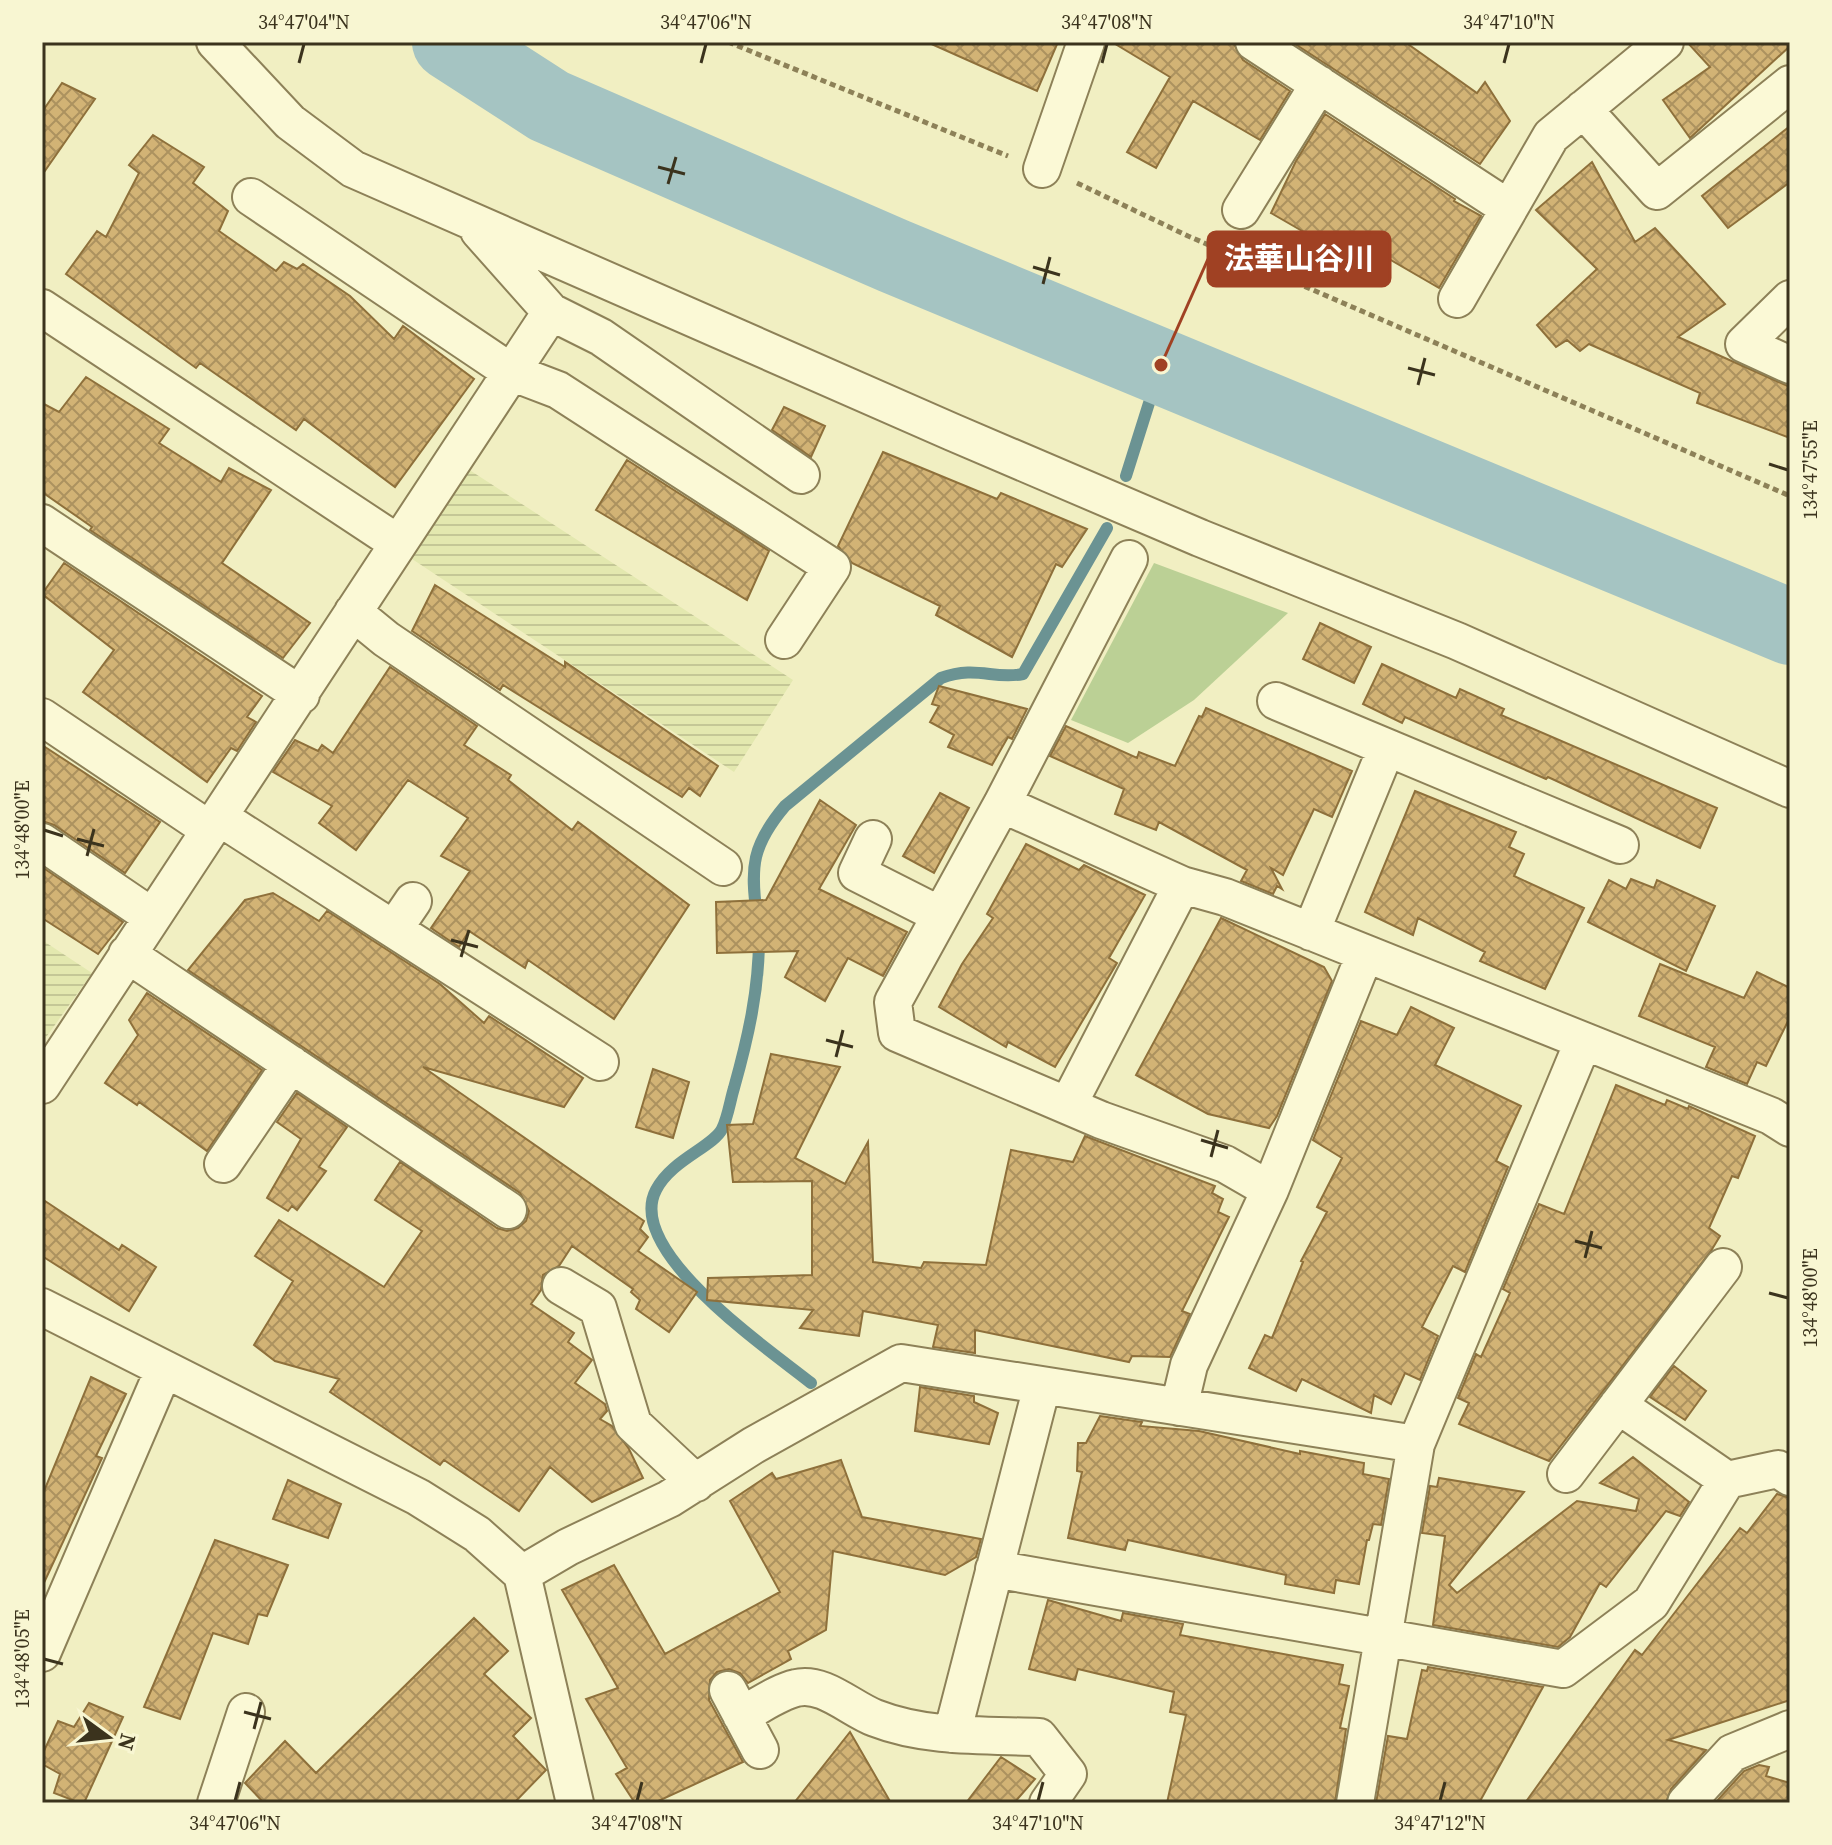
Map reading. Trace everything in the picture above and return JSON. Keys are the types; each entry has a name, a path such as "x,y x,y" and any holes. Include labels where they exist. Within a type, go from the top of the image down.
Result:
{"street":[{"path":"215,42 290,122 353,169 473,224 716,326 1200,538 1457,641 1790,789"},
{"path":"1042,169 1086,42"},
{"path":"1254,42 1508,208"},
{"path":"1457,299 1551,136 1665,42"},
{"path":"1241,210 1319,84"},
{"path":"1583,109 1657,191 1790,84"},
{"path":"251,197 511,372 558,390 832,567 784,640"},
{"path":"473,224 551,312 601,337 801,475"},
{"path":"1790,299 1744,344 1790,365"},
{"path":"42,308 396,542"},
{"path":"42,1085 151,916 301,695 396,542 551,312"},
{"path":"42,523 301,695"},
{"path":"1129,559 1002,804 893,1002 897,1033 1068,1105 1225,1164 1270,1190"},
{"path":"353,612 386,639 723,867"},
{"path":"1276,701 1620,845"},
{"path":"42,717 215,824 404,915 600,1062"},
{"path":"1311,932 1386,749"},
{"path":"1002,804 1182,885 1225,897 1771,1116 1790,1128"},
{"path":"873,839 857,873 940,915"},
{"path":"42,842 151,916"},
{"path":"1068,1105 1182,885"},
{"path":"127,954 508,1210"},
{"path":"1179,1407 1189,1365 1270,1190 1365,954"},
{"path":"1355,1803 1416,1444 1583,1042"},
{"path":"223,1164 291,1064"},
{"path":"1566,1474 1723,1267"},
{"path":"561,1286 598,1308 633,1424 696,1483"},
{"path":"42,1307 418,1497 477,1534 522,1574 575,1803"},
{"path":"522,1574 568,1547 696,1483 754,1445 901,1363 1416,1444"},
{"path":"42,1653 164,1369"},
{"path":"952,1734 1042,1386"},
{"path":"1618,1405 1727,1480"},
{"path":"994,1569 1563,1669 1651,1603 1727,1480 1778,1469 1790,1477"},
{"path":"760,1750 734,1703 798,1687 827,1692 873,1718 898,1726 952,1734 1039,1737 1068,1774 1048,1803"},
{"path":"216,1803 246,1712"},
{"path":"1686,1803 1732,1753 1790,1729"}],"path":[{"path":"728,42 840,90 1104,194 1212,247 1790,496"}],"green space":[{"path":"468,469 793,680 734,772 406,555"},
{"path":"1154,563 1288,613 1194,700 1128,743 1071,720"},
{"path":"42,940 92,973 42,1043"}],"building":[{"path":"927,42 1058,42 1037,91"},
{"path":"1112,42 1233,42 1243,60 1290,91 1260,140 1193,101 1156,168 1127,152 1170,77"},
{"path":"1292,42 1405,42 1477,93 1485,82 1510,121 1480,164"},
{"path":"1687,42 1790,42 1790,46 1690,138 1663,100 1710,67"},
{"path":"62,83 95,99 42,175 42,112"},
{"path":"1325,114 1481,216 1439,288 1382,255 1373,270 1319,235 1316,239 1271,213 1296,161"},
{"path":"1790,126 1790,182 1728,228 1702,196"},
{"path":"153,135 204,167 193,183 228,211 219,231 276,271 284,262 297,269 303,264 350,296 394,339 403,326 474,379 395,487 304,419 296,430 200,363 196,368 66,274 97,231 106,237 139,173 129,165"},
{"path":"1592,162 1635,242 1655,228 1725,304 1678,337 1790,387 1790,438 1697,403 1700,393 1589,344 1580,351 1567,340 1556,347 1537,325 1597,269 1536,210"},
{"path":"86,377 169,429 159,443 221,482 229,468 271,490 222,563 310,623 283,658 90,530 92,527 42,492 42,403 59,412"},
{"path":"784,407 825,426 811,457 772,430"},
{"path":"883,452 997,499 1001,493 1087,529 1062,567 1056,564 1012,657 936,615 940,606 852,563 838,546"},
{"path":"627,460 769,551 747,600 596,510"},
{"path":"64,563 262,696 247,717 256,722 237,751 231,748 207,782 83,692 114,650 42,594"},
{"path":"435,585 565,667 565,662 718,766 700,796 689,788 682,797 503,685 500,690 412,631"},
{"path":"1320,623 1371,647 1354,683 1303,659"},
{"path":"1382,664 1456,698 1460,689 1504,709 1501,715 1717,808 1700,848 1548,777 1546,779 1405,717 1402,723 1363,704"},
{"path":"390,667 477,726 464,745 511,775 508,780 572,830 578,822 689,905 614,1019 528,960 525,968 469,931 459,947 431,928 470,871 441,856 468,818 408,780 356,850 319,823 332,806 273,772 295,740 318,751 322,745 333,753"},
{"path":"939,686 1027,709 1012,739 1008,737 992,765 948,747 954,735 930,722 939,706 932,704"},
{"path":"1206,708 1352,771 1332,817 1314,809 1283,875 1271,868 1282,889 1277,886 1273,894 1241,881 1247,870 1159,822 1156,830 1115,814 1124,789 1050,756 1066,726 1137,758 1139,752 1175,766 1199,716 1202,717"},
{"path":"42,745 160,822 125,873 54,825 42,821"},
{"path":"1415,791 1516,832 1509,847 1524,854 1514,876 1584,908 1545,989 1480,961 1485,952 1418,918 1413,935 1365,912"},
{"path":"940,793 969,808 934,873 903,856"},
{"path":"820,800 856,825 819,889 907,932 883,976 848,958 825,1001 785,977 798,951 717,953 716,902 766,900"},
{"path":"1026,844 1079,870 1084,865 1145,895 1109,958 1117,963 1055,1067 1008,1042 1006,1047 939,1007 962,964 993,918 987,914"},
{"path":"42,867 123,922 98,954 42,918"},
{"path":"1631,879 1654,888 1657,880 1715,906 1686,971 1588,922 1609,880 1626,889"},
{"path":"273,893 319,921 327,911 440,984 484,1023 489,1016 583,1078 564,1107 423,1067 644,1221 640,1229 648,1237 638,1251 697,1292 669,1332 636,1309 640,1300 631,1292 633,1289 572,1246 559,1266 543,1275 541,1290 531,1304 574,1333 568,1342 592,1360 575,1383 605,1404 607,1411 600,1419 612,1426 629,1449 643,1478 592,1502 550,1467 519,1511 444,1460 440,1465 330,1392 339,1379 275,1361 254,1345 293,1281 255,1256 279,1220 384,1287 422,1231 375,1200 400,1162 497,1228 507,1231 518,1228 526,1221 529,1211 520,1193 188,970 245,900"},
{"path":"1221,918 1324,967 1332,981 1277,1116 1269,1128 1208,1114 1136,1075"},
{"path":"1660,964 1744,998 1757,972 1790,988 1790,1017 1766,1066 1757,1062 1747,1084 1706,1067 1715,1047 1639,1016"},
{"path":"147,993 262,1070 207,1151 139,1102 137,1105 105,1083 138,1035 129,1020"},
{"path":"1411,1007 1454,1028 1435,1065 1521,1106 1496,1161 1508,1167 1465,1272 1453,1266 1422,1327 1438,1336 1420,1380 1405,1373 1391,1404 1374,1395 1371,1413 1302,1379 1296,1391 1249,1368 1265,1335 1272,1338 1301,1261 1327,1212 1317,1207 1342,1158 1313,1140 1361,1021 1397,1035"},
{"path":"771,1054 840,1067 795,1158 845,1184 868,1142 873,1262 921,1268 924,1262 986,1265 1011,1150 1073,1162 1085,1136 1215,1186 1212,1193 1223,1199 1218,1212 1229,1217 1182,1311 1190,1314 1170,1357 1132,1356 1129,1362 975,1330 975,1353 933,1347 938,1325 863,1311 859,1336 800,1328 813,1310 707,1300 708,1278 812,1275 812,1181 733,1182 727,1125 753,1124"},
{"path":"653,1069 689,1082 673,1138 636,1127"},
{"path":"1616,1085 1665,1105 1667,1100 1688,1109 1689,1106 1755,1136 1738,1178 1732,1176 1709,1228 1720,1236 1711,1251 1549,1461 1459,1424 1469,1403 1458,1398 1476,1354 1481,1357 1510,1293 1503,1289 1539,1204 1564,1214"},
{"path":"297,1093 347,1127 319,1167 326,1171 297,1210 292,1206 288,1211 267,1198 301,1139 277,1122"},
{"path":"42,1199 119,1250 122,1245 156,1267 129,1311 42,1256"},
{"path":"1674,1366 1706,1391 1685,1420 1650,1397"},
{"path":"91,1377 126,1394 96,1456 102,1458 42,1587 42,1496"},
{"path":"920,1387 974,1396 974,1402 998,1413 989,1444 915,1431"},
{"path":"1100,1416 1142,1422 1140,1426 1199,1431 1300,1454 1300,1451 1364,1463 1363,1474 1389,1479 1381,1525 1373,1524 1367,1540 1359,1584 1336,1580 1334,1593 1285,1584 1286,1575 1128,1540 1125,1550 1068,1538 1082,1472 1077,1471 1078,1443 1086,1443"},
{"path":"1633,1457 1689,1502 1680,1516 1666,1511 1606,1587 1600,1583 1570,1637 1558,1647 1433,1625 1445,1536 1422,1533 1430,1486 1437,1487 1439,1478 1524,1492 1449,1585 1457,1593 1577,1501 1636,1511 1639,1499 1600,1483"},
{"path":"841,1460 862,1517 981,1539 976,1557 945,1575 833,1551 826,1630 788,1651 791,1659 748,1683 740,1673 729,1669 717,1672 710,1680 709,1700 743,1762 654,1803 635,1803 616,1774 627,1768 586,1699 618,1688 562,1590 614,1565 665,1654 780,1592 730,1501 772,1473 776,1479"},
{"path":"288,1480 341,1504 328,1538 273,1519"},
{"path":"1777,1494 1790,1498 1790,1700 1668,1740 1706,1750 1671,1789 1666,1803 1525,1803 1635,1650 1642,1655 1740,1528 1747,1533"},
{"path":"215,1540 288,1565 267,1616 258,1614 248,1644 213,1633 180,1719 144,1707"},
{"path":"1048,1600 1121,1621 1123,1613 1183,1624 1180,1635 1343,1665 1339,1684 1349,1686 1340,1728 1346,1729 1335,1803 1167,1803 1186,1715 1170,1712 1174,1692 1078,1669 1075,1680 1029,1669"},
{"path":"474,1618 508,1651 484,1674 531,1718 513,1736 546,1770 514,1803 264,1803 245,1783 285,1741 316,1773"},
{"path":"1428,1667 1543,1687 1479,1803 1376,1803 1388,1736 1407,1739 1422,1670 1427,1671"},
{"path":"89,1703 123,1717 84,1803 80,1803 54,1793 60,1774 42,1764 42,1755 58,1721 74,1727"},
{"path":"850,1732 891,1803 794,1803"},
{"path":"1001,1757 1035,1779 1014,1803 966,1803"},
{"path":"1759,1765 1769,1767 1766,1776 1790,1783 1790,1803 1715,1803 1744,1771"}],"waterway":[{"path":"450,42 549,106 894,256 1790,627"},
{"path":"1126,476 1161,365"},
{"path":"757,916 754,884 756,857 766,833 785,806 941,678 965,673 1023,674 1107,528"},
{"path":"759,938 752,1014 724,1124 717,1136 671,1170 656,1190 652,1214 661,1241 680,1269 706,1297 811,1383"}],"place":[{"name":"法華山谷川","path":"1161,365"}]}
